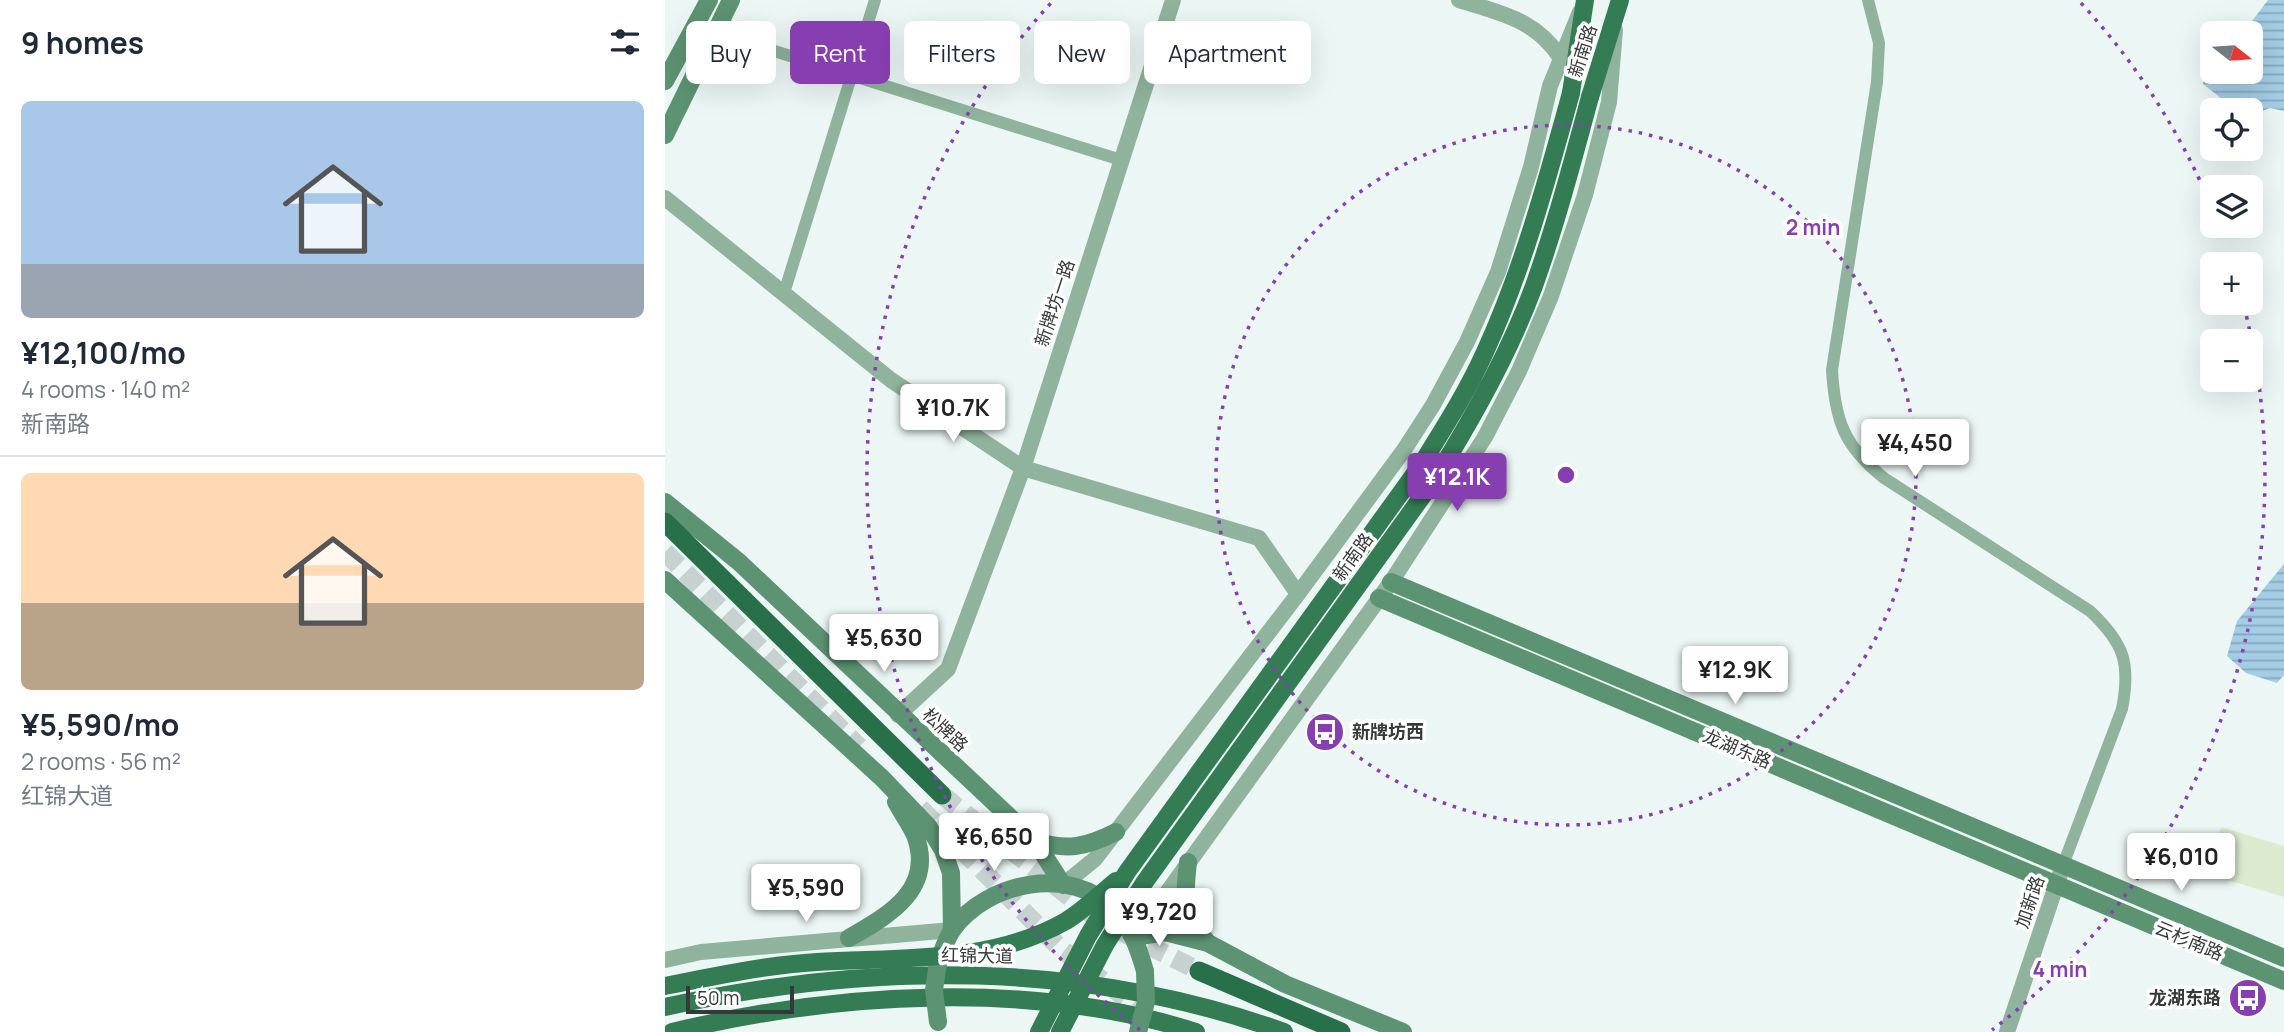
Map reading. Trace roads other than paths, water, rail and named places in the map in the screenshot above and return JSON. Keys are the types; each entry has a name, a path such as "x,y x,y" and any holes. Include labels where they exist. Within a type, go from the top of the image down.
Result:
{"highway":[{"path":"665,522 942,795"},
{"path":"1199,971 1341,1032"}],"main road":[{"path":"665,81 709,0"},
{"path":"720,21 731,0"},
{"name":"新南路","path":"1039,1032 1127,872 1413,476 1452,416 1484,353 1514,280 1571,93 1584,3"},
{"name":"新南路","path":"1060,1032 1144,883 1434,480 1468,427 1501,363 1534,287 1618,8"},
{"path":"665,135 689,84"},
{"name":"松牌路","path":"665,502 739,562 898,715 1035,841 1063,885"},
{"path":"665,580 882,778 928,826 943,850 951,873 952,930"},
{"name":"龙湖东路","path":"1391,582 2063,865"},
{"name":"龙湖东路","path":"1379,598 2055,886"},
{"path":"849,938 901,904 912,888 918,871 915,836 882,778"},
{"path":"1035,841 1074,849 1090,845 1116,832"},
{"path":"1188,862 1186,908 1192,924 1208,943"},
{"name":"云杉南路","path":"2063,865 2284,958"},
{"path":"665,986 815,962 926,958 981,951 1023,939 1067,920 1127,872"},
{"path":"941,1027 934,990 937,963 952,930 975,906 1002,891 1031,884 1063,885 1091,894 1112,908 1135,937 1145,971 1146,1002 1138,1032"},
{"name":"云杉南路","path":"2055,886 2284,981"},
{"path":"1135,937 1165,932 1208,943 1285,984 1403,1032"},
{"name":"红锦大道","path":"665,1007 814,981 985,974 1092,983 1192,1003 1284,1032"},
{"path":"673,1032 815,1006 984,996 1083,1006 1196,1032"}],"street":[{"path":"868,21 875,0"},
{"name":"新牌坊一路","path":"898,715 948,668 1023,468 1173,0"},
{"path":"1459,0 1529,25 1548,39 1560,57"},
{"path":"1868,0 1879,43 1877,82 1832,370 1834,403 1843,432 1860,458 1884,478 2090,611 2113,633 2124,657 2126,670 2127,682 2122,709 2063,865"},
{"name":"新南路","path":"1063,885 1095,859 1298,594 1404,450 1467,342 1498,272 1531,167 1550,86 1584,3"},
{"name":"新南路","path":"1135,937 1391,582 1485,437 1519,371 1551,296 1585,195 1609,102 1618,8"},
{"path":"784,293 849,84"},
{"path":"883,84 1121,160"},
{"path":"665,198 891,380 1023,468 1259,538 1298,594"},
{"name":"加新路","path":"2007,1032 2063,865"},
{"name":"红锦大道","path":"665,960 701,952 952,930"}],"water":[{"path":"2268,0 2284,0 2284,111 2270,108 2263,111 2263,98 2221,98 2203,84 2263,84 2263,21 2252,21"},
{"path":"2284,564 2284,675 2277,683 2246,673 2227,656 2237,621"}],"tunnel":[{"path":"665,552 859,747"},
{"path":"942,795 1096,918"},
{"path":"920,808 1060,948 1157,1022"},
{"path":"1122,932 1199,971"}],"place":[{"name":"新牌坊西","path":"1325,732"},
{"name":"龙湖东路","path":"2248,998"}]}
